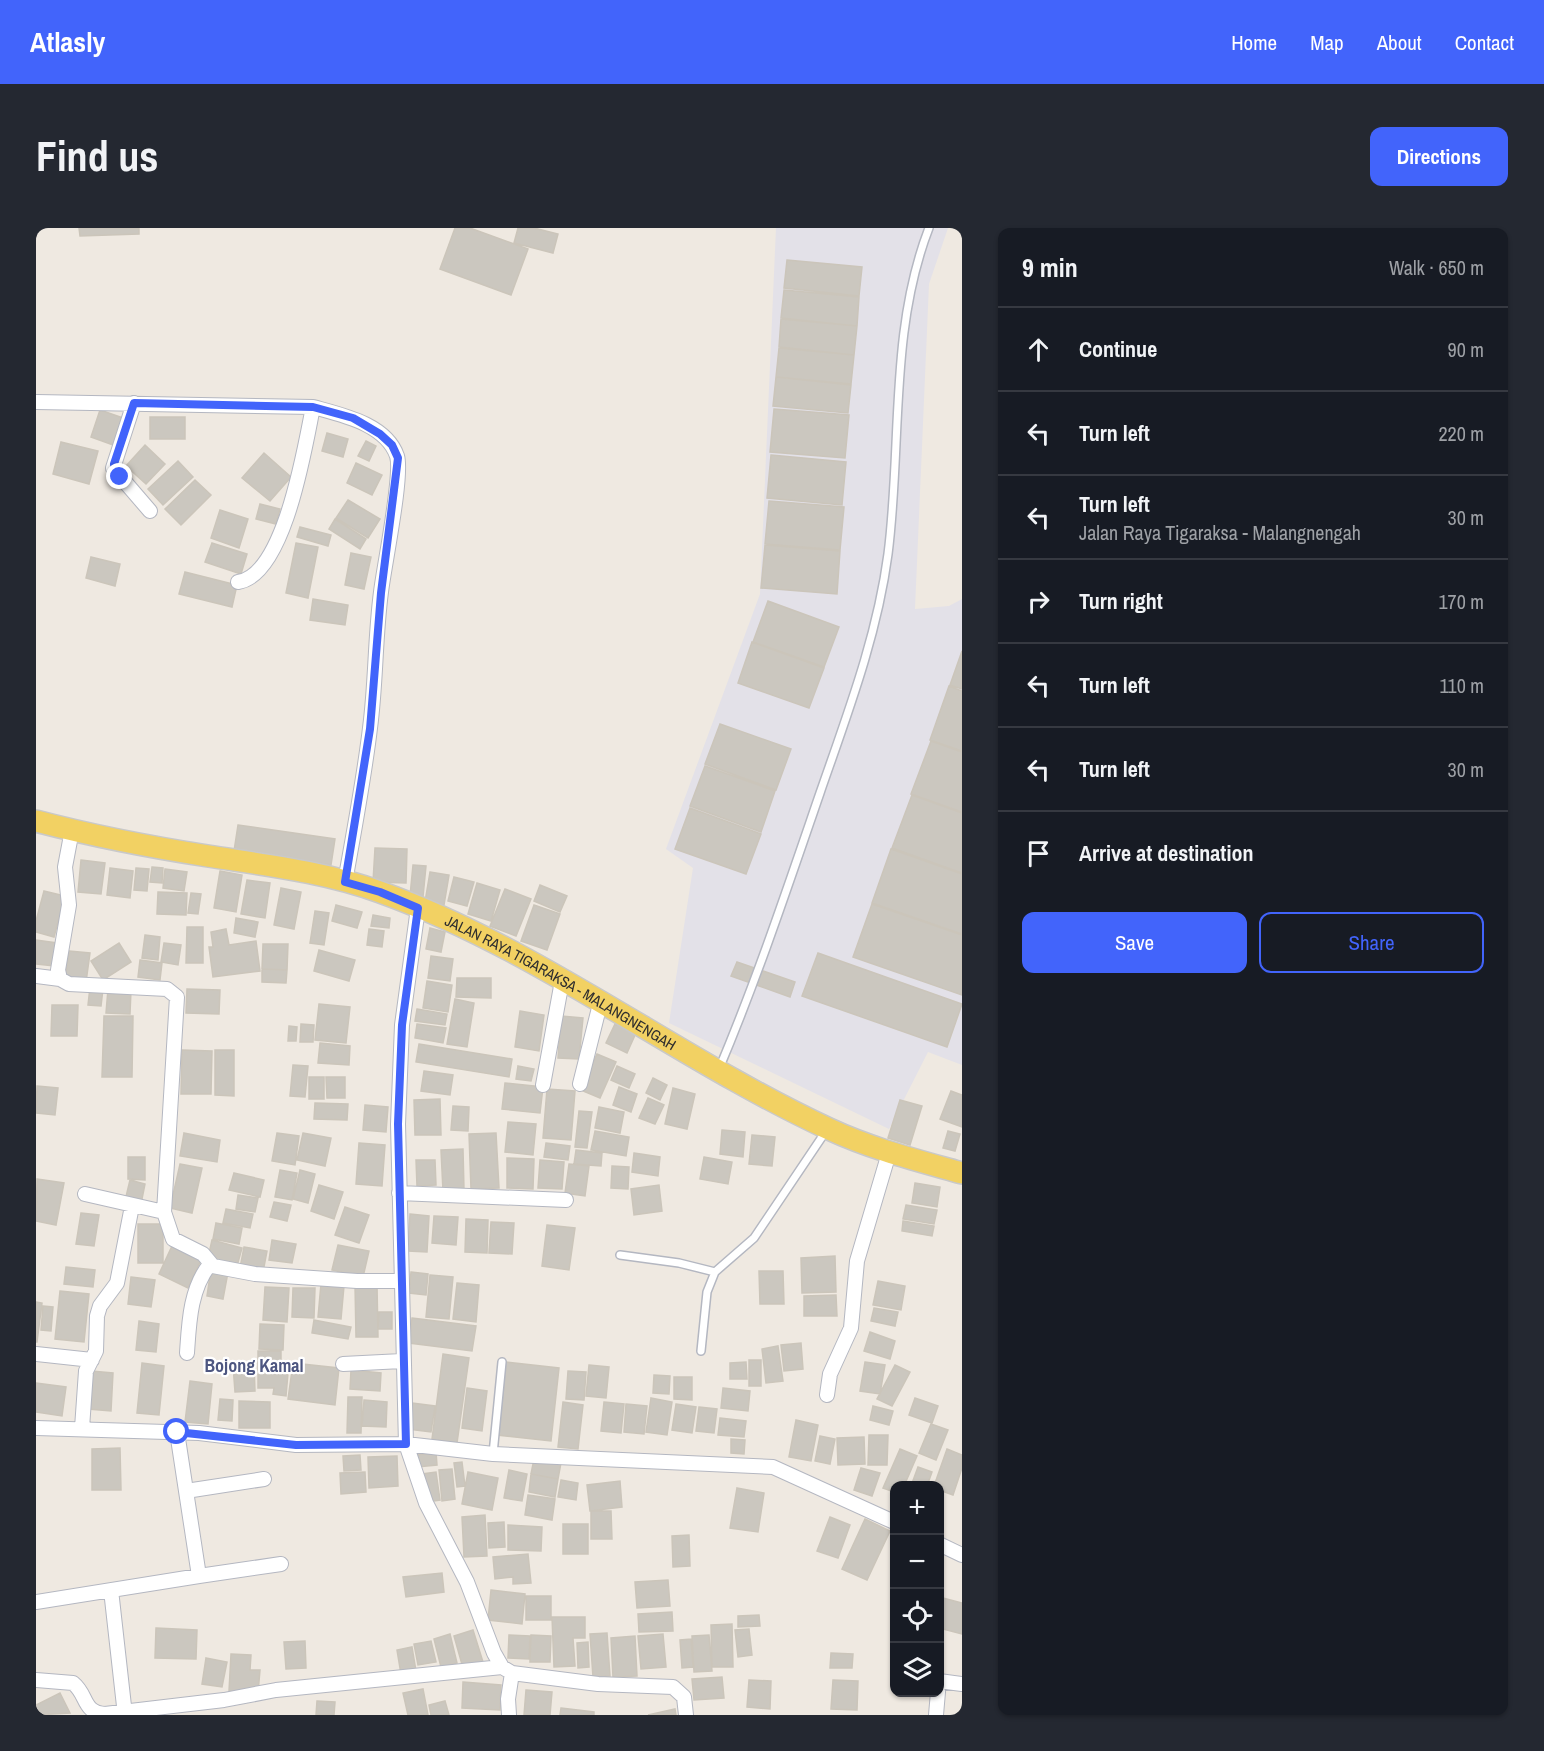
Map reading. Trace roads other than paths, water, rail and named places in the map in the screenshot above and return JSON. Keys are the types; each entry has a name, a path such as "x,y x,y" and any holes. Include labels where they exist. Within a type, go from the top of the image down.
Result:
{"main road":[{"name":"JALAN RAYA TIGARAKSA - MALANGNENGAH","path":"36,821 72,830 345,882 380,892 489,939 718,1070 828,1128 889,1153 962,1173"}],"street":[{"path":"36,402 313,407 353,418 380,434 392,445 398,458 381,593 370,729 345,882"},
{"path":"134,403 114,468 150,511"},
{"path":"238,582 249,578 263,564 290,510 313,407"},
{"path":"60,979 58,970 69,905 65,867 72,830"},
{"path":"418,908 402,1025 399,1193 406,1444 426,1503 464,1574 494,1653 507,1670 509,1715"},
{"path":"36,976 60,979 69,984 167,989 177,997 164,1212 173,1239 202,1254 210,1264 255,1274 357,1281 400,1281"},
{"path":"543,1085 562,981"},
{"path":"580,1084 600,1004"},
{"path":"827,1395 830,1374 851,1328 857,1261 889,1153"},
{"path":"399,1193 566,1200"},
{"path":"85,1194 164,1212"},
{"path":"82,1428 86,1371 96,1351 97,1316 100,1306 117,1283 132,1206"},
{"path":"187,1353 190,1311 205,1270 210,1264"},
{"path":"36,1354 92,1360"},
{"path":"343,1364 402,1361"},
{"path":"36,1428 177,1432 296,1445 406,1444 493,1454 773,1467 890,1520"},
{"path":"177,1432 199,1576"},
{"path":"186,1491 264,1479"},
{"path":"944,1546 962,1555"},
{"path":"36,1602 281,1564"},
{"path":"111,1590 125,1714"},
{"path":"36,1680 73,1683 95,1713 125,1714 276,1690 507,1670 598,1684 673,1687 684,1697 686,1715"},
{"path":"944,1681 962,1683"},
{"path":"936,1715 938,1697"}],"lane":[{"path":"718,1070 754,985 857,686 874,628 888,554 908,296 929,228"},
{"path":"701,1351 707,1292 715,1272 754,1238 828,1128"},
{"path":"620,1255 679,1263 715,1272"},
{"path":"493,1454 502,1362"}],"district":[{"name":"Bojong Kamal","path":"254,1365"}]}
